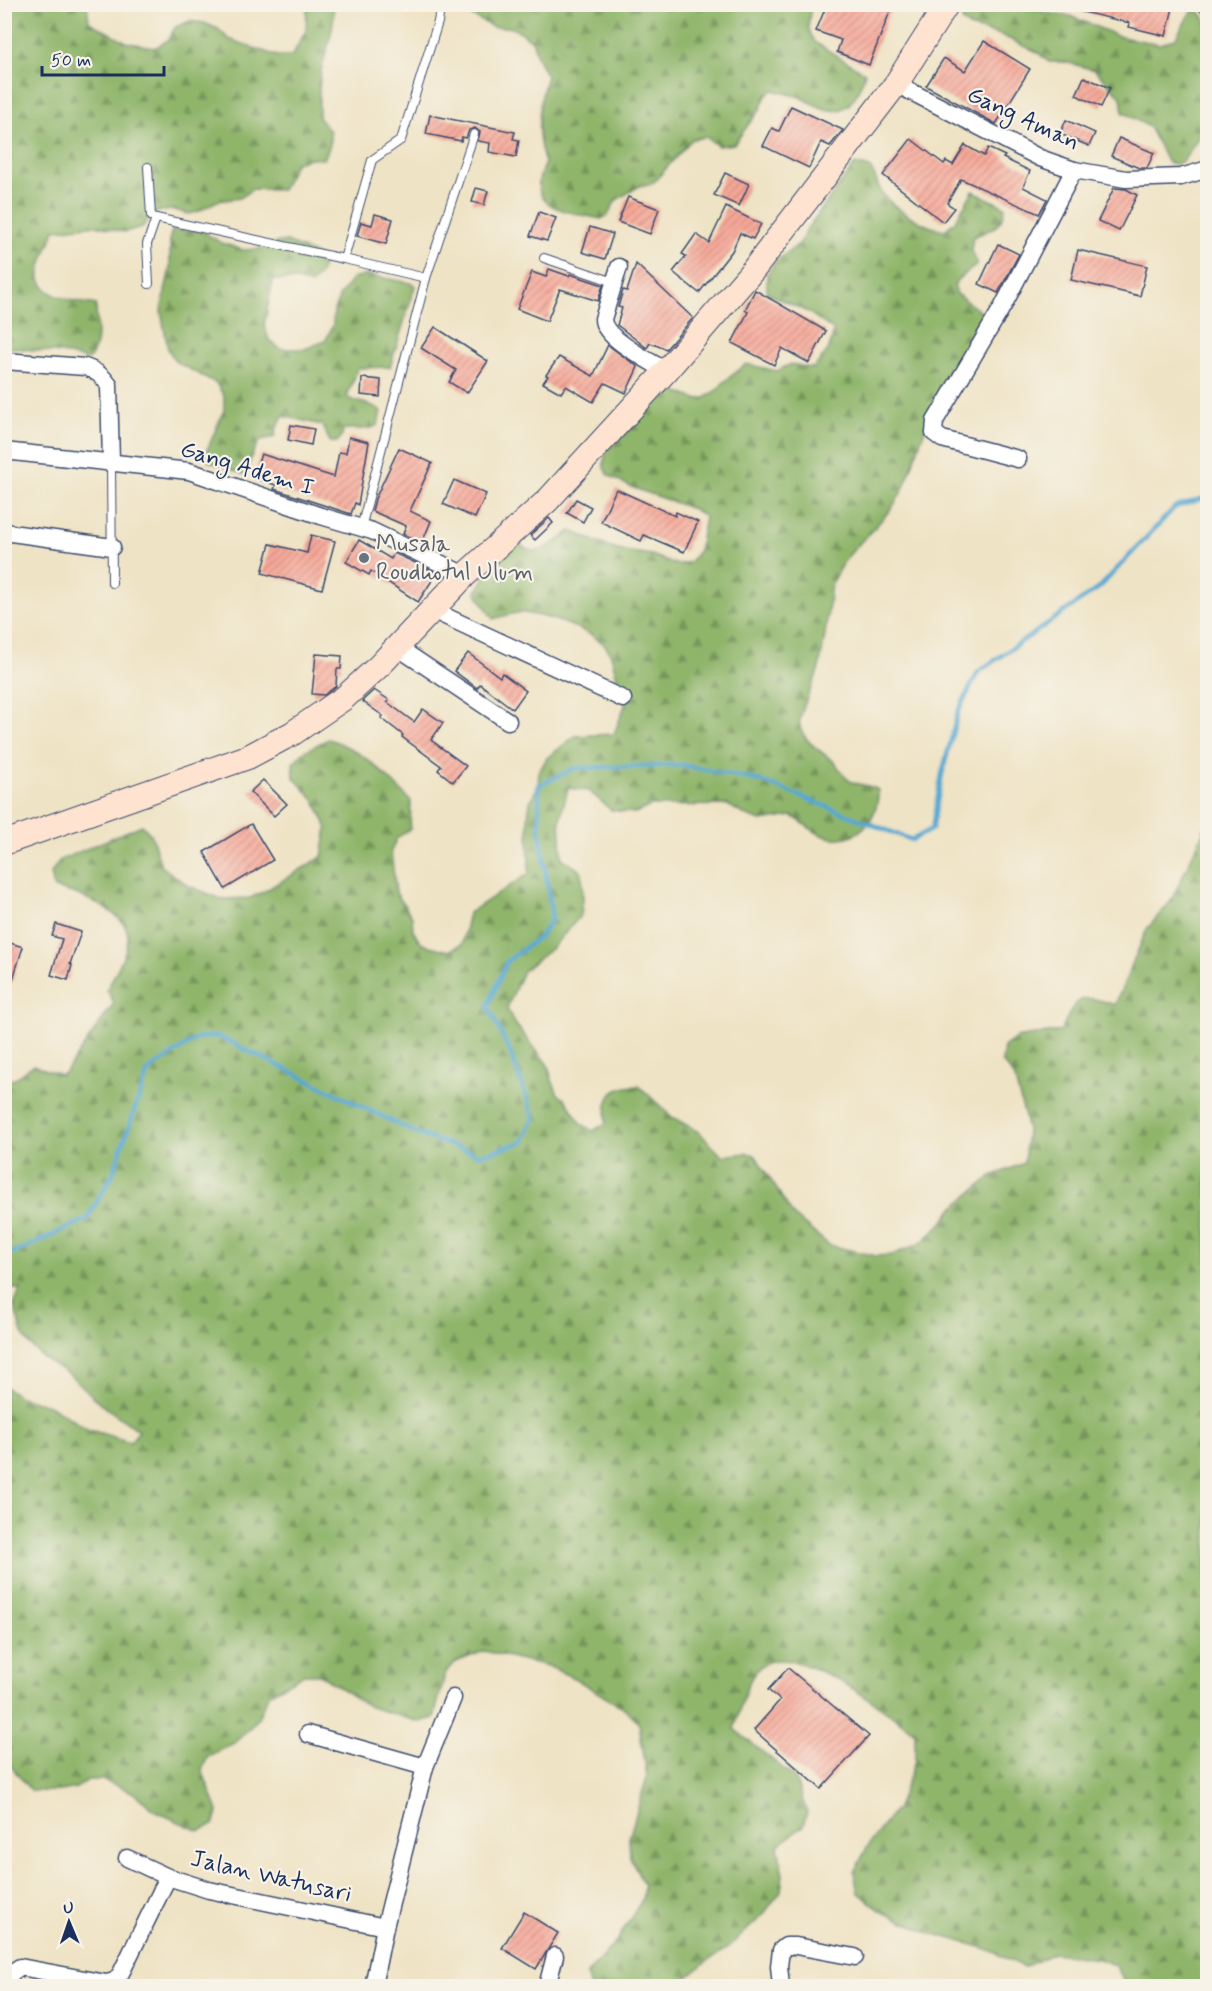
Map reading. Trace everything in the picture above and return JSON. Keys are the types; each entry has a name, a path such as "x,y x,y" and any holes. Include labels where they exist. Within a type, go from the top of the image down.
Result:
{"main road":[{"path":"4,843 248,757 293,733 344,698 397,647 465,575 548,500 666,371 754,269 896,84 948,4"}],"street":[{"name":"Gang Aman","path":"896,84 1040,158 1074,170 1126,178 1180,177 1208,169"},
{"path":"1018,459 942,439 934,433 935,421 1003,306 1074,170"},
{"path":"617,275 603,326 612,336 666,371"},
{"path":"4,361 85,367 93,369 105,379 110,385 111,462"},
{"name":"Gang Adem I","path":"4,451 189,471 390,538 465,575"},
{"path":"4,532 112,547"},
{"path":"432,610 623,699"},
{"path":"397,647 508,720"},
{"path":"373,1986 385,1927 425,1767 453,1698"},
{"path":"308,1734 425,1767"},
{"path":"127,1858 168,1877"},
{"name":"Jalan Watusari","path":"7,1986 11,1973 20,1967 106,1983 115,1981 122,1973 168,1877 209,1890 385,1927"},
{"path":"781,1986 780,1950 786,1946 855,1957"},
{"path":"547,1986 555,1956"}],"lane":[{"path":"344,259 372,159 400,140 438,22 441,4"},
{"path":"361,528 426,278 474,134"},
{"path":"148,167 151,216 156,218 426,278"},
{"path":"149,284 147,244 156,218"},
{"path":"544,258 617,275"},
{"path":"111,462 112,583"}],"green space":[{"path":"4,5 87,5 89,22 126,42 155,48 168,40 175,27 190,21 204,23 218,29 229,39 277,56 292,56 306,30 307,5 333,5 332,30 321,71 319,89 319,119 330,131 330,145 324,159 310,158 295,163 282,190 253,189 240,198 217,201 189,214 174,210 159,211 152,215 142,227 124,232 96,225 55,230 41,266 41,280 51,293 70,300 96,305 95,349 88,360 62,353 5,347"},
{"path":"462,5 812,5 809,29 812,38 816,43 865,73 854,99 844,108 837,110 822,108 800,97 773,90 766,96 760,109 734,144 718,146 706,137 692,139 655,181 649,185 641,185 616,200 608,215 601,219 552,206 539,190 539,179 545,163 540,142 539,120 541,97 547,76 537,57 533,42 521,32 509,27 493,27 470,15"},
{"path":"962,5 1026,5 1047,13 1070,16 1121,37 1160,44 1175,39 1193,11 1200,12 1207,23 1207,124 1184,160 1177,164 1168,163 1149,127 1123,112 1121,97 1095,70 1065,62 1049,62 1037,52 1001,35 969,27 963,22 961,16"},
{"path":"855,164 870,168 881,191 894,206 938,229 945,230 956,220 973,191 1005,207 1002,219 995,227 973,237 971,250 978,264 957,280 954,286 957,294 982,313 931,415 904,487 888,513 845,560 831,586 820,663 801,715 800,726 805,737 834,762 846,778 878,790 875,811 864,828 846,837 836,838 820,834 792,816 761,821 728,805 651,806 635,813 611,810 589,791 568,788 560,819 562,858 582,872 581,915 551,949 523,971 507,1008 513,1021 548,1065 558,1094 565,1099 581,1123 593,1131 606,1123 607,1106 612,1094 622,1088 639,1086 672,1117 699,1132 722,1156 747,1153 755,1155 793,1215 829,1245 876,1256 892,1255 921,1243 944,1221 953,1208 992,1176 1024,1163 1027,1130 1025,1117 1014,1076 1002,1062 1004,1047 1016,1038 1061,1031 1071,1011 1080,1001 1093,999 1115,1005 1147,929 1171,901 1207,824 1207,1986 1128,1986 1115,1965 1098,1959 1054,1953 1024,1967 987,1949 924,1931 881,1911 858,1892 854,1872 869,1844 897,1808 915,1761 915,1732 840,1681 795,1662 776,1660 761,1666 756,1671 747,1686 734,1729 795,1778 807,1812 803,1826 778,1846 783,1875 781,1891 763,1915 729,1947 702,1965 677,1986 589,1986 587,1974 618,1939 642,1900 644,1885 630,1858 629,1838 647,1777 639,1724 628,1711 576,1679 548,1666 484,1651 456,1662 445,1674 434,1718 419,1722 370,1707 319,1674 304,1674 269,1694 257,1720 236,1742 208,1756 202,1770 218,1811 213,1825 199,1831 157,1812 132,1792 103,1780 88,1780 76,1788 61,1791 31,1791 9,1764 5,1750 4,1386 20,1397 49,1405 87,1429 130,1442 139,1431 102,1405 69,1374 43,1358 31,1346 22,1334 14,1305 21,1289 5,1288 5,1081 14,1079 33,1065 61,1075 67,1070 114,1003 107,990 123,957 128,937 126,928 110,912 87,899 54,888 51,873 60,860 142,825 152,836 161,866 189,886 221,899 250,898 265,891 322,857 327,828 315,801 294,778 293,763 303,752 328,739 363,756 411,801 410,829 397,838 391,851 396,893 412,917 413,931 422,944 449,951 462,944 469,913 529,873 528,816 530,802 538,786 539,772 547,758 575,736 614,734 627,700 625,689 618,681 609,651 594,637 558,621 525,613 509,614 493,619 476,592 494,564 513,547 521,545 534,551 540,550 571,531 617,550 652,555 674,564 690,562 699,550 705,517 693,509 631,487 608,475 604,468 606,452 628,431 654,400 668,392 676,392 697,399 705,398 746,364 777,371 793,364 813,368 820,360 830,346 833,330 808,312 767,293 767,274 775,262 800,243 807,229"},
{"path":"172,230 201,231 222,243 243,250 287,242 322,257 321,272 311,284 296,280 273,280 264,325 269,340 281,349 305,349 325,341 333,325 334,310 340,295 353,278 367,275 411,283 415,286 390,367 358,368 347,397 381,411 378,425 366,429 343,429 342,436 337,442 330,442 322,425 283,416 276,429 275,437 260,440 245,475 208,461 205,455 224,410 224,396 216,383 176,362 168,349 161,311 170,268"}],"building":[{"path":"827,4 893,4 869,65 837,52 841,40 816,31"},
{"path":"1074,4 1174,4 1166,36 1129,27 1130,23 1074,10"},
{"path":"984,41 1030,69 996,124 926,86 944,58 965,71"},
{"path":"1084,77 1110,88 1101,107 1076,95"},
{"path":"791,106 843,130 830,146 821,142 809,168 763,146 772,128 779,131"},
{"path":"430,115 515,132 513,139 519,140 516,157 489,152 490,143 478,141 480,132 475,128 469,130 466,138 462,137 461,141 426,134"},
{"path":"1066,120 1095,133 1089,146 1060,134"},
{"path":"1119,138 1154,153 1147,168 1139,168 1111,156"},
{"path":"911,139 944,164 946,161 953,165 965,145 984,156 988,148 1030,171 1023,187 1047,199 1039,214 961,179 947,203 954,208 943,222 883,175"},
{"path":"725,173 749,184 739,206 714,195"},
{"path":"476,188 488,191 484,205 472,202"},
{"path":"1114,188 1126,189 1137,195 1119,231 1098,221"},
{"path":"628,197 659,209 650,234 618,222"},
{"path":"726,207 761,224 753,239 740,233 732,251 699,293 673,272 686,256 682,254 696,234 709,243"},
{"path":"539,212 556,218 547,241 530,236"},
{"path":"375,214 393,219 386,244 357,236 361,222 372,225"},
{"path":"590,227 613,234 605,259 582,252"},
{"path":"998,244 1019,254 998,293 979,284"},
{"path":"1078,250 1147,266 1140,296 1071,280"},
{"path":"636,264 693,318 666,349 650,343 647,348 617,325 622,308 618,307 623,290 627,291"},
{"path":"549,269 603,285 598,301 560,289 547,321 517,309 532,272 546,277"},
{"path":"755,290 826,331 809,363 782,348 774,365 732,343 748,312 745,310"},
{"path":"435,327 488,361 467,393 449,382 456,370 421,348"},
{"path":"608,345 638,367 626,393 605,383 593,402 566,386 561,393 543,383 559,357 593,376"},
{"path":"362,378 381,380 380,397 361,395"},
{"path":"291,425 314,429 311,445 288,440"},
{"path":"349,437 369,442 358,505 355,503 351,514 274,489 276,485 253,478 261,454 334,477 339,452 346,453"},
{"path":"399,448 432,463 410,511 431,521 422,543 403,534 406,526 372,511 375,499"},
{"path":"454,480 486,494 475,518 443,504"},
{"path":"616,489 675,516 676,512 698,522 684,552 644,535 641,541 601,522"},
{"path":"576,499 591,507 583,522 567,513"},
{"path":"549,518 553,523 535,540 530,535"},
{"path":"311,535 335,541 322,589 262,573 270,544 307,553"},
{"path":"359,540 391,559 394,553 437,573 418,602 371,571 369,575 346,562"},
{"path":"468,653 500,677 502,673 526,691 513,709 480,684 477,688 454,671"},
{"path":"316,654 342,656 341,669 337,669 336,686 324,695 312,694"},
{"path":"374,690 414,722 423,709 443,723 431,740 466,766 453,782 438,770 441,766 402,737 403,735 381,718 383,716 362,701"},
{"path":"263,780 287,804 274,816 250,792"},
{"path":"251,824 273,860 225,889 204,852"},
{"path":"56,924 81,932 70,964 72,965 68,980 51,975 62,939 52,936"},
{"path":"4,941 23,947 7,998 4,997"},
{"path":"788,1668 869,1736 821,1789 754,1730 780,1700 768,1690"},
{"path":"524,1912 558,1933 536,1969 502,1948"}],"waterway":[{"path":"4,1252 16,1252 87,1219 112,1176 148,1071 197,1038 218,1036 418,1134 480,1155 523,1142 534,1118 510,1052 488,1006 507,961 541,936 552,918 540,831 538,786 575,768 682,765 761,781 912,840 932,829 942,774 958,712 978,672 1100,587 1175,507 1208,497"}],"place":[{"name":"Musala Roudhotul Ulum","path":"364,558"}]}
